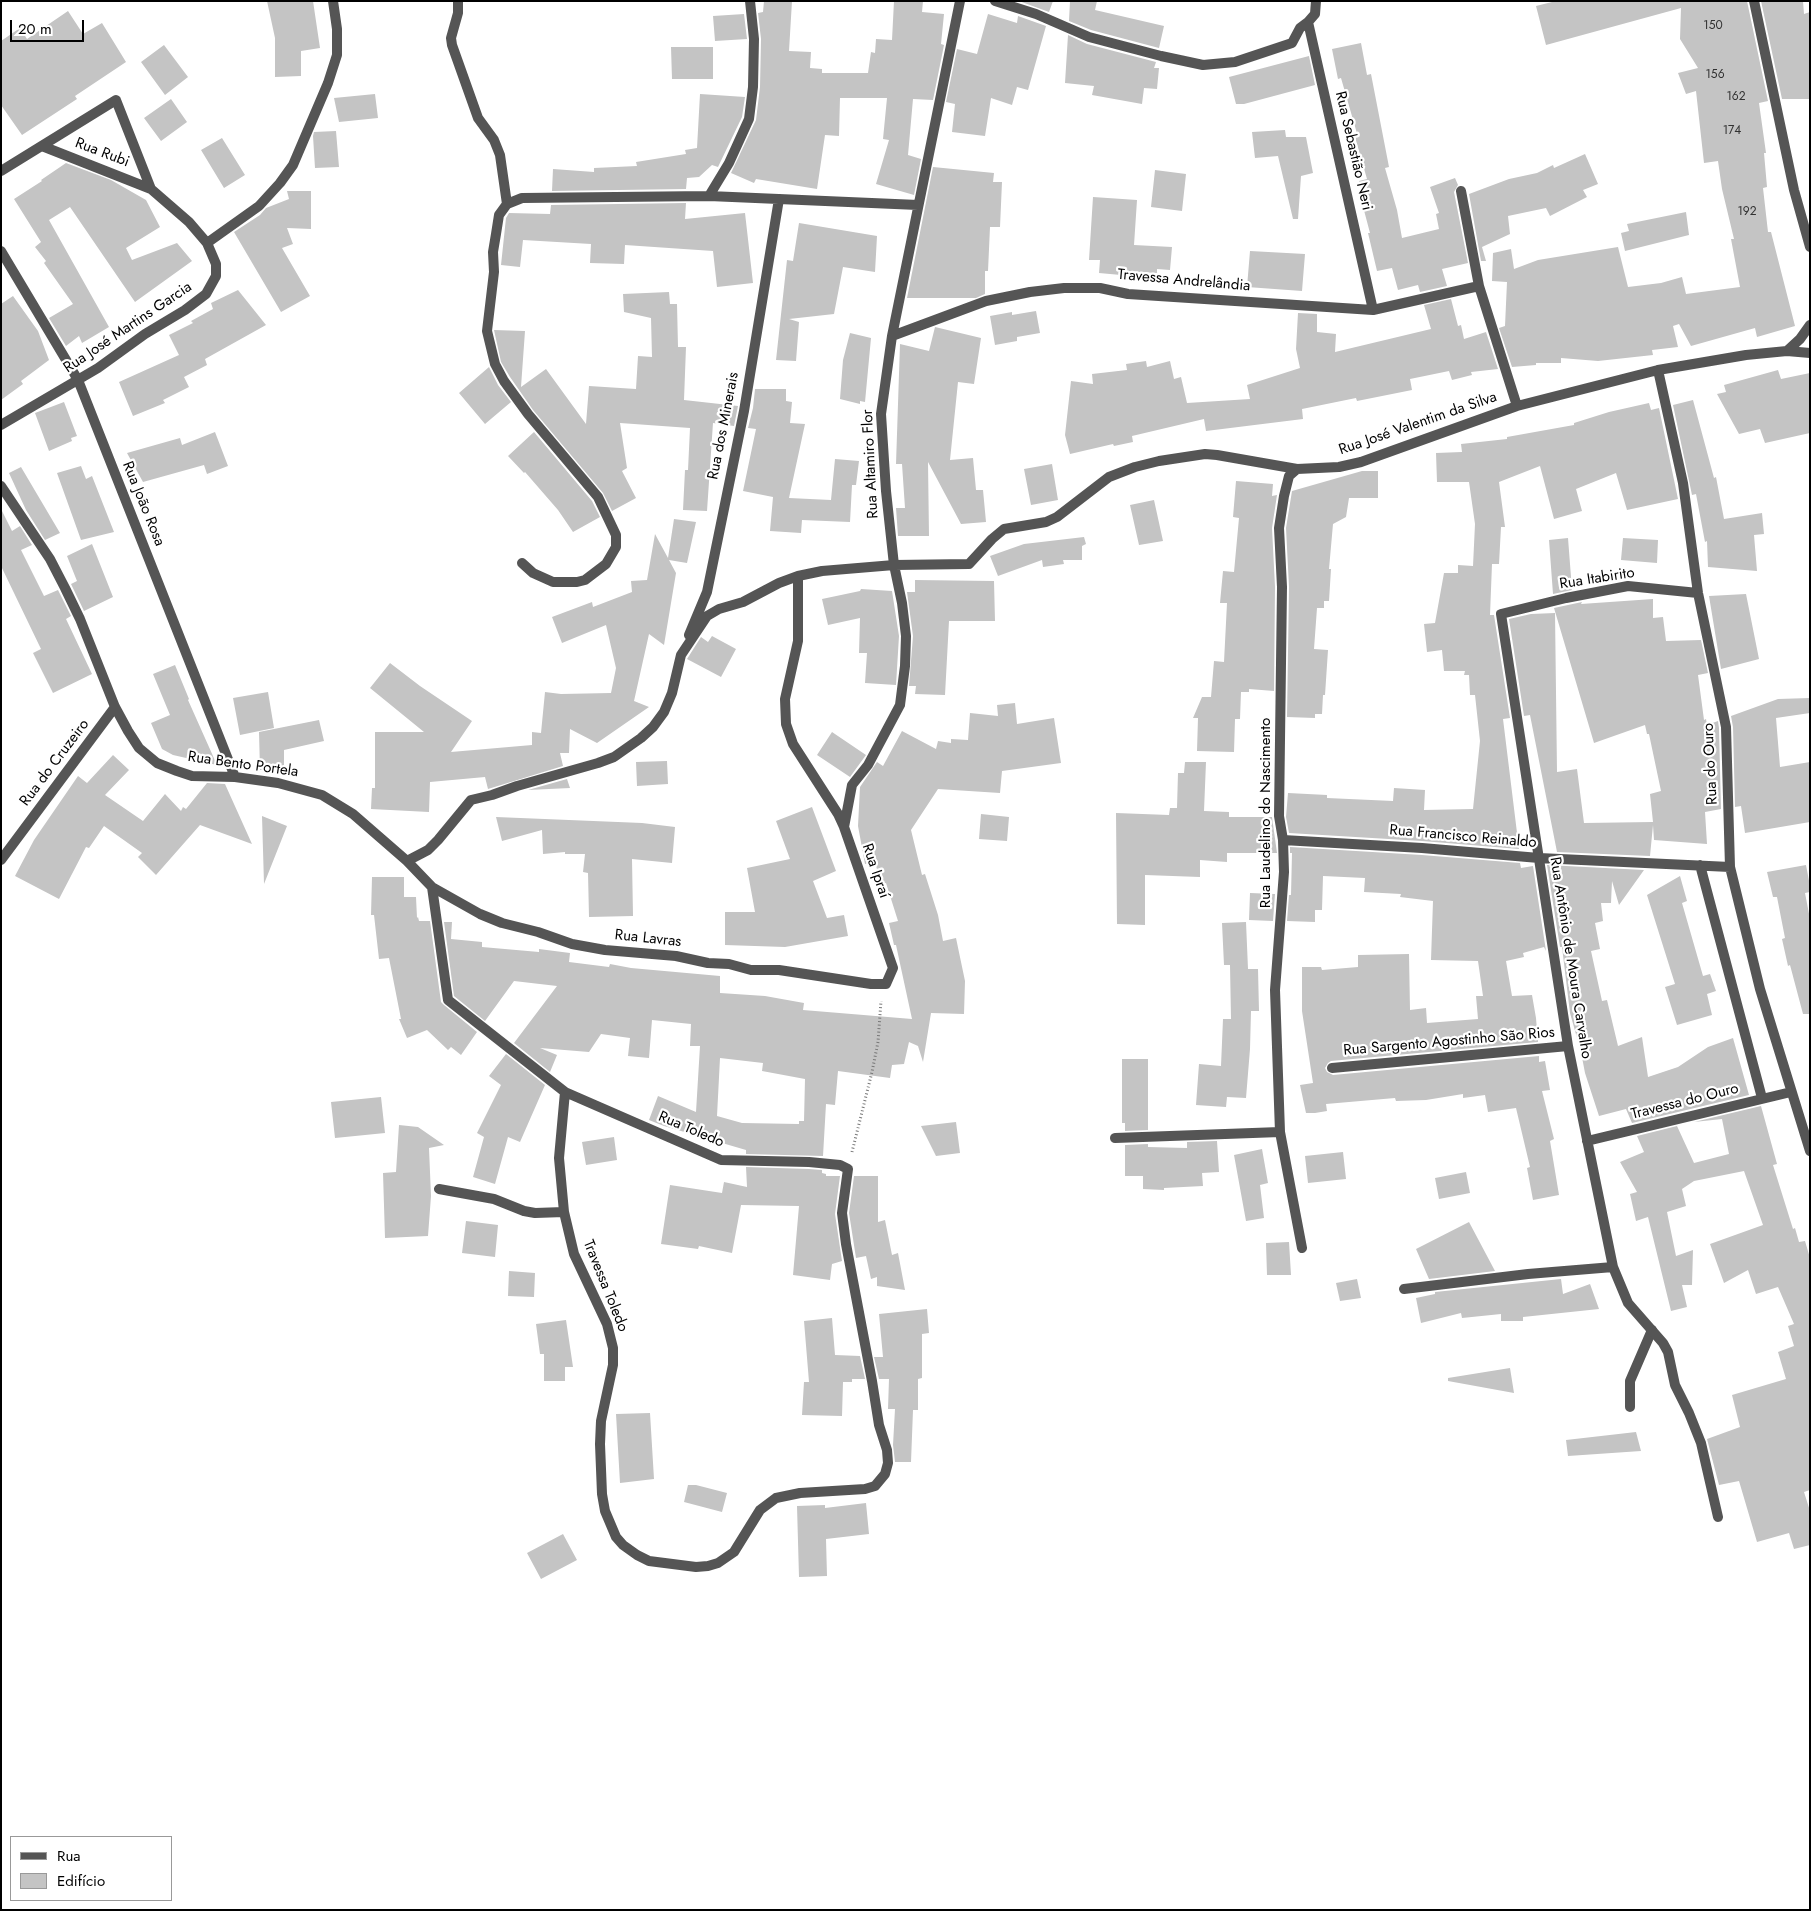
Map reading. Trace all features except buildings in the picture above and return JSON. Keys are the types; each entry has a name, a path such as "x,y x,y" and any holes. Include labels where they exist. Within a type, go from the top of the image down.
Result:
{"street":[{"path":"207,243 259,206 293,165 325,92 337,56 337,29 332,1"},
{"path":"458,1 458,13 451,38 452,45 478,118 494,140 500,156 507,204"},
{"path":"709,196 729,163 748,119 753,87 754,39 750,1"},
{"name":"Rua Altamiro Flor","path":"844,827 852,785 868,765 900,705 906,636 902,603 894,565 886,491 881,414 892,336 960,1"},
{"path":"995,1 1036,14 1089,37 1203,65 1235,62 1292,43 1300,28 1315,14 1316,1"},
{"path":"1754,1 1794,190 1810,247"},
{"name":"Rua Sebastião Neri","path":"1308,22 1373,310"},
{"name":"Rua Rubi","path":"42,146 116,100 151,189"},
{"path":"1,170 42,146"},
{"name":"Rua Rubi","path":"42,146 151,189 189,222 207,243"},
{"path":"1461,191 1479,286 1517,406"},
{"path":"522,563 533,573 553,582 585,580 606,564 616,547 616,535 598,496 537,425 504,382 495,364 487,331 494,272 493,252 499,215 507,204 522,198 709,196 918,205"},
{"name":"Rua dos Minerais","path":"681,655 707,592 744,411 779,199"},
{"name":"Rua José Martins Garcia","path":"1,425 78,380 145,334 185,310 206,294 213,284 217,268 207,243"},
{"name":"Rua João Rosa","path":"1,251 78,380 235,777"},
{"name":"Travessa Andrelândia","path":"892,336 986,301 1030,292 1064,288 1100,288 1128,294 1373,310 1479,286"},
{"path":"1787,351 1800,339 1810,325"},
{"name":"Rua José Valentim da Silva","path":"407,861 428,850 471,800 598,763 614,756 641,738 653,727 664,712 672,693 681,655 707,616 719,609 743,602 779,583 798,576 828,571 894,565 969,564 992,538 1004,529 1046,522 1057,517 1109,477 1135,467 1175,458 1206,454 1297,469 1339,467 1361,462 1517,406 1658,370 1746,355 1787,351 1810,353"},
{"name":"Rua do Ouro","path":"1658,370 1683,483 1698,593 1726,727 1730,868 1760,990 1810,1151"},
{"name":"Rua Laudelino do Nascimento","path":"1297,469 1289,476 1279,528 1282,587 1279,816 1283,840 1284,872 1275,990 1280,1132 1302,1248"},
{"name":"Rua Bento Portela","path":"1,486 50,559 80,619 115,707 133,740 147,756 168,768 192,776 235,777 302,788 333,800 353,814 407,861 432,887"},
{"name":"Rua Ipraí","path":"798,576 798,642 784,699 786,724 793,744 838,814 844,827 893,968 886,984 871,984"},
{"name":"Rua Itabirito","path":"1501,614 1566,598 1628,586 1698,593"},
{"name":"Rua Antônio de Moura Carvalho","path":"1501,614 1568,1046 1613,1267 1628,1303 1652,1330 1668,1352 1675,1385 1701,1443 1718,1517"},
{"name":"Rua do Cruzeiro","path":"1,860 115,707"},
{"name":"Rua Francisco Reinaldo","path":"1283,840 1422,848 1539,858 1730,868"},
{"path":"1700,865 1762,1098"},
{"name":"Rua Lavras","path":"432,887 491,919 572,944 637,954 676,956 729,964 750,970 779,970 871,984"},
{"name":"Rua Toledo","path":"432,887 448,1000 565,1092 721,1160 809,1162 840,1165 848,1169"},
{"name":"Rua Sargento Agostinho São Rios","path":"1332,1068 1568,1046"},
{"name":"Travessa Toledo","path":"565,1092 560,1158 564,1212 574,1254 612,1341 613,1365 600,1433 602,1494 610,1525 616,1537 623,1546 649,1561 696,1567 718,1563 734,1552 760,1510 776,1498 800,1493 865,1489 875,1486 883,1478 887,1470 887,1450 879,1425 842,1213 848,1169"},
{"name":"Travessa do Ouro","path":"1587,1141 1791,1092"},
{"path":"1114,1138 1280,1132"},
{"path":"439,1189 494,1199 524,1211 535,1213 564,1212"},
{"path":"1404,1289 1528,1274 1613,1267"},
{"path":"1630,1407 1630,1381 1652,1330"}],"path":[{"path":"848,1169 878,1042 882,1000 871,984"}]}
